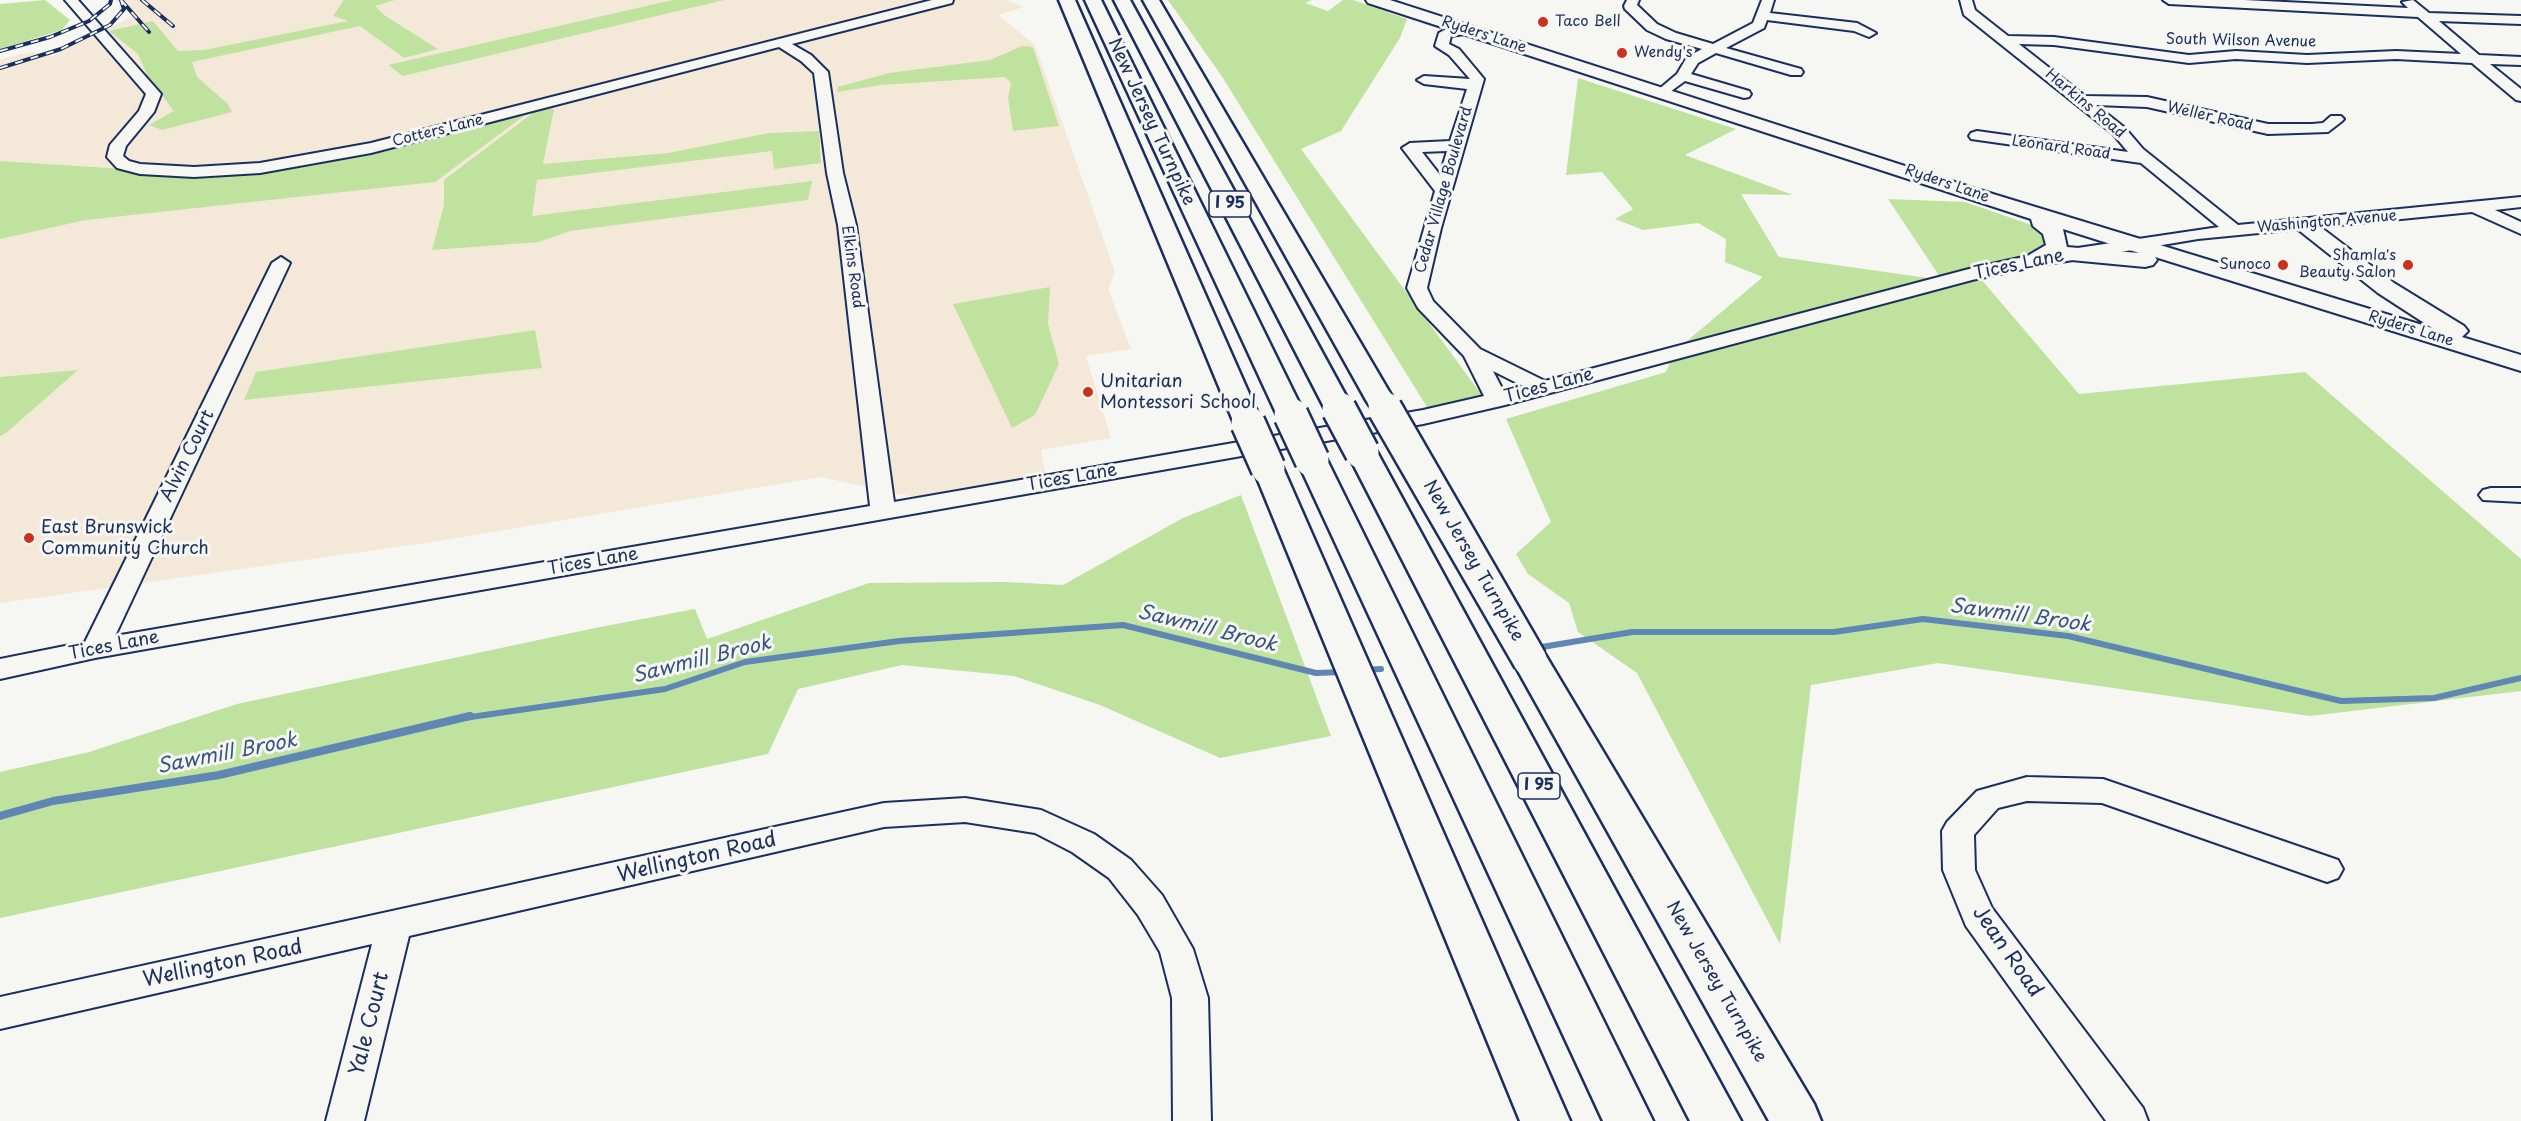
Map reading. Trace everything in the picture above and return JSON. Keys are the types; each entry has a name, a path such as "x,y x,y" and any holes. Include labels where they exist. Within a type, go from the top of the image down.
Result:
{"highway":[{"name":"New Jersey Turnpike","path":"1066,0 1268,468 1362,696 1545,1121"},
{"name":"New Jersey Turnpike","path":"1093,0 1628,1121"},
{"name":"New Jersey Turnpike","path":"1122,0 1716,1121"},
{"name":"New Jersey Turnpike","path":"1151,0 1796,1121"}],"main road":[{"name":"Ryders Lane","path":"1374,0 1455,41 1490,37 2025,210 2521,363"},
{"path":"2025,210 2047,225 2057,239 2053,251 2037,260"},
{"path":"2302,224 2386,288 2444,325 2489,350 2521,363"},
{"path":"2071,253 2219,269"}],"street":[{"name":"Cotters Lane","path":"73,2 94,0"},
{"name":"Cotters Lane","path":"73,2 154,94 146,112 118,146 115,157 123,165 166,171 230,171 322,158 947,0"},
{"path":"1633,0 1630,6 1652,27 1671,36 1796,72"},
{"path":"1663,93 1683,76 1692,60 1759,25 1768,0"},
{"name":"Harkins Road","path":"1966,0 1969,12 2008,40 2119,131 2146,159 2234,230"},
{"path":"2169,0 2521,20"},
{"path":"2406,0 2521,96"},
{"path":"1764,16 1857,27 1869,33"},
{"name":"South Wilson Avenue","path":"2008,40 2054,41 2189,59 2236,55 2307,59 2396,55 2521,61"},
{"name":"Cedar Village Boulevard","path":"1455,41 1475,75 1475,85 1417,288 1425,304 1473,353 1497,400"},
{"name":"Elkins Road","path":"781,43 806,58 820,72 835,172 847,225 884,513"},
{"path":"1683,76 1744,94"},
{"path":"1424,80 1475,85"},
{"name":"Weller Road","path":"2081,100 2147,102 2268,129 2328,127 2336,119"},
{"name":"Leonard Road","path":"1977,136 2146,159"},
{"path":"1443,191 1410,148 1456,146"},
{"name":"Washington Avenue","path":"2134,244 2234,230 2521,202"},
{"path":"2475,207 2521,229"},
{"name":"Tices Lane","path":"0,669 95,649 884,513 1423,417 1497,400 2037,260 2134,244"},
{"name":"Alvin Court","path":"95,649 281,263"},
{"name":"Cedar Village Boulevard","path":"1473,353 1543,388"},
{"path":"2492,495 2521,495"},
{"name":"Jean Road","path":"2128,1121 1978,916 1959,870 1958,831 1988,799 2027,789 2103,791 2327,869"},
{"name":"Wellington Road","path":"0,1013 884,815 965,810 1041,822 1083,843 1120,869 1150,905 1176,949 1190,998 1192,1121"},
{"name":"Yale Court","path":"345,1121 394,926"}],"shaded area":[{"path":"116,0 672,0 389,65 403,76 725,0 1007,0 1024,7 998,15 1035,45 1115,272 1108,289 1131,349 1086,356 1111,438 1041,450 1047,482 933,501 820,477 433,542 0,603 0,239 86,220 542,102 270,166 158,171 0,161 0,59 32,52 53,56 133,16"}],"green space":[{"path":"45,0 70,20 62,30 0,49 0,4"},
{"path":"344,0 395,0 375,6 384,15 438,49 404,58 360,26 192,62 197,77 228,104 232,112 162,130 149,125 174,111 148,77 138,54 109,31 153,21 178,51 204,50 348,21 333,16"},
{"path":"672,0 725,0 403,76 388,65"},
{"path":"1168,0 1312,0 1305,3 1328,11 1343,0 1353,0 1407,19 1400,38 1341,131 1301,149 1484,398 1427,407 1221,75"},
{"path":"1022,46 1033,47 1059,126 1013,131 1008,98 1011,83 1005,77 881,85 837,92 838,87 889,73 990,60"},
{"path":"1578,78 1736,129 1685,155 1793,195 1741,194 1779,257 1942,280 1888,199 1965,202 2046,230 2047,256 1975,272 2079,394 2305,372 2521,559 2521,691 2310,716 1938,663 1811,685 1780,944 1637,673 1578,632 1569,603 1528,574 1516,554 1551,522 1506,419 1666,372 1674,352 1763,277 1725,262 1726,239 1698,223 1643,230 1615,219 1633,209 1602,172 1566,175"},
{"path":"544,101 435,182 86,220 0,239 0,161 158,171 270,166"},
{"path":"538,109 554,109 543,164 668,153 769,133 819,131 821,163 774,169 772,151 537,180 532,216 812,181 808,200 570,231 539,242 432,250 444,205 444,180"},
{"path":"1050,287 1048,324 1059,364 1035,415 1012,428 953,304"},
{"path":"535,330 542,368 244,400 256,372"},
{"path":"78,370 6,433 0,436 0,377"},
{"path":"1241,495 1331,736 1220,758 1100,705 1014,676 902,665 798,689 768,754 0,918 0,772 89,752 237,704 695,609 707,639 869,583 1007,582 1063,585 1183,518"}],"waterway":[{"name":"Sawmill Brook","path":"1536,648 1632,632 1834,632 1923,619 2068,636 2341,701 2434,698 2521,678"},
{"name":"Sawmill Brook","path":"464,718 665,689 745,662 899,641 1123,625 1316,673 1342,672"},
{"name":"Sawmill Brook","path":"1364,670 1381,669"},
{"name":"Sawmill Brook","path":"0,816 53,801 219,775 470,716"}],"railway":[{"path":"0,51 50,37 89,21 110,4 111,0"},
{"path":"0,68 61,49 110,25 124,9 121,0 149,32"},
{"path":"142,0 173,26"}],"place":[{"name":"Taco Bell","path":"1543,22"},
{"name":"Wendy's","path":"1622,53"},
{"name":"Sunoco","path":"2283,265"},
{"name":"Shamla's Beauty Salon","path":"2408,265"},
{"name":"Unitarian Montessori School","path":"1088,392"},
{"name":"East Brunswick Community Church","path":"29,538"}]}
